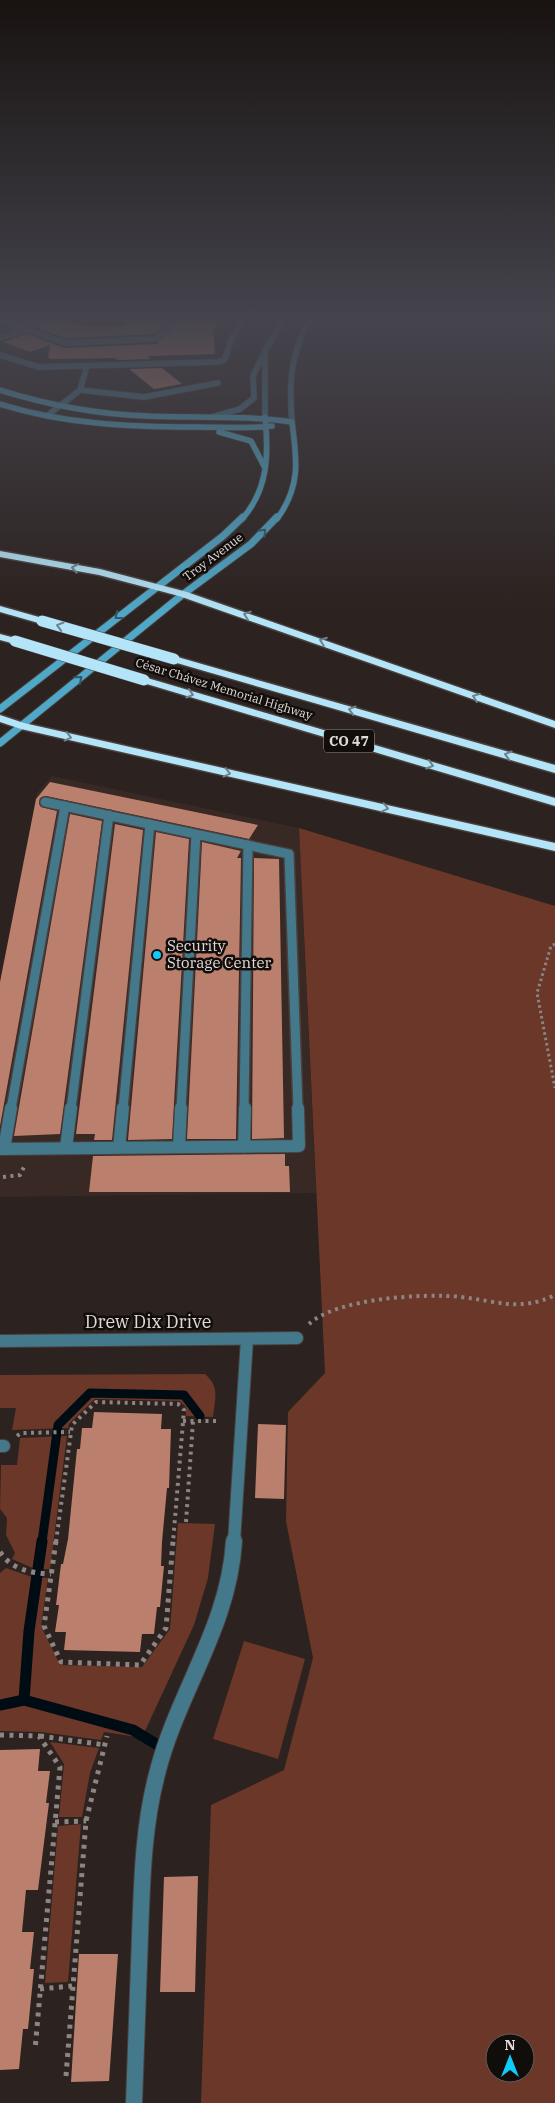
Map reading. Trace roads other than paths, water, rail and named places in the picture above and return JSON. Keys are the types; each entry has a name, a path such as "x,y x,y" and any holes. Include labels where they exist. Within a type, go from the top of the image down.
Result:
{"highway":[{"path":"0,554 100,572 183,594 293,631 555,725"},
{"name":"César Chávez Memorial Highway","path":"0,608 555,769"},
{"name":"César Chávez Memorial Highway","path":"0,637 555,802"},
{"path":"0,718 21,726 555,847"}],"main road":[{"path":"71,418 137,427 266,427 292,422"},
{"name":"Troy Avenue","path":"0,709 223,536 244,515 258,498 266,470 265,418"},
{"path":"271,418 292,422"},
{"name":"Troy Avenue","path":"0,743 183,594 259,537 286,506 295,482 298,463 292,422"},
{"path":"137,427 144,431 233,434 251,441 266,470"}],"street":[{"path":"44,802 65,806 109,815 289,854 300,1146 2,1149 65,806"},
{"path":"66,1148 109,815"},
{"path":"119,1148 150,824"},
{"path":"179,1147 196,834"},
{"path":"244,1147 248,845"},
{"name":"Drew Dix Drive","path":"0,1341 297,1338"},
{"path":"134,2103 142,1884 146,1828 157,1773 178,1712 204,1657 220,1613 233,1558 247,1339"}],"waterway":[{"path":"42,1542 58,1425 90,1393 184,1395 200,1416"},
{"path":"24,1700 29,1631 42,1541"},
{"path":"0,1705 24,1700"},
{"path":"24,1700 133,1730 161,1747 160,1751"}],"place":[{"name":"Security Storage Center","path":"157,955"}]}
